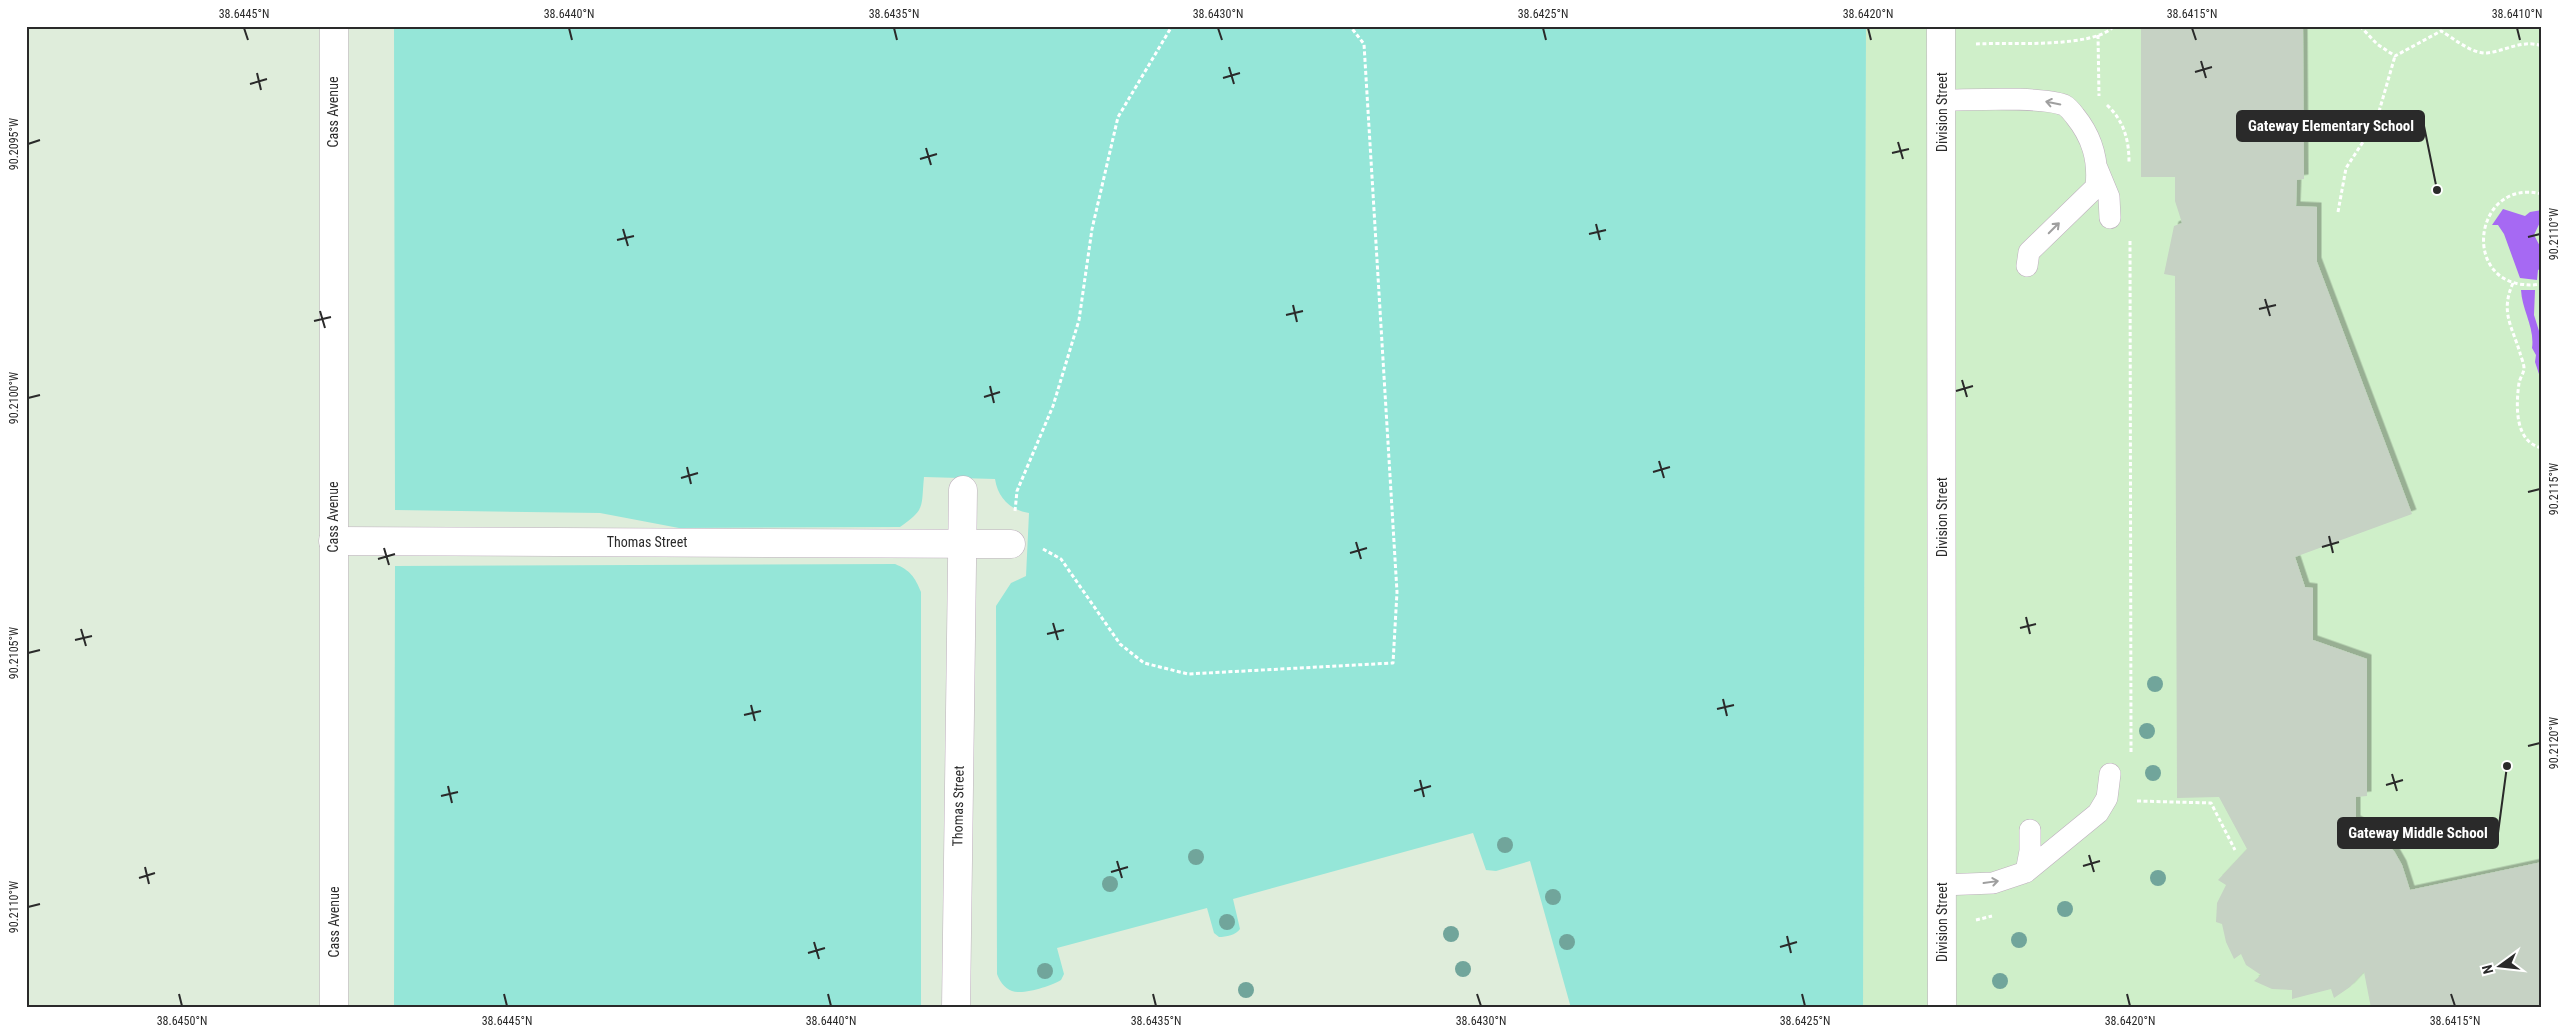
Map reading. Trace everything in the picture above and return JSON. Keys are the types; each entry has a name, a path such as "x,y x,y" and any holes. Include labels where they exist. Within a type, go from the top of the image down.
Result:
{"street":[{"name":"Cass Avenue","path":"334,26 334,1008"},
{"name":"Division Street","path":"1941,26 1942,1008"},
{"name":"Thomas Street","path":"956,1008 963,490"},
{"name":"Thomas Street","path":"333,541 1011,544"}],"lane":[{"path":"1942,100 2048,101 2066,106 2085,128 2095,150 2098,168 2109,198 2110,218"},
{"path":"2027,266 2029,252 2096,187 2098,168"},
{"path":"1942,885 1993,883 2026,872 2098,813 2107,798 2110,774"},
{"path":"2026,872 2030,851 2030,830"}],"path":[{"path":"1172,26 1118,117 1092,229 1078,320 1053,406 1017,491 1011,544 1033,543 1061,559 1120,644 1144,663 1188,674 1393,663 1397,592 1364,44 1350,26"},
{"path":"1976,44 2068,43 2098,35 2114,26"},
{"path":"2360,26 2377,44 2395,56"},
{"path":"2338,212 2346,168 2376,122 2395,56 2440,31 2477,51 2486,53 2525,43 2542,46"},
{"path":"2098,35 2099,97"},
{"path":"2092,94 2099,97 2120,119 2129,146 2129,166"},
{"path":"2542,194 2525,192 2503,199 2495,206 2486,224 2483,243 2487,259 2497,273 2513,283 2535,285 2542,283"},
{"path":"2130,235 2131,761"},
{"path":"2513,283 2506,304 2508,320 2524,368 2519,380 2518,420 2523,435 2530,445 2542,448"},
{"path":"2131,801 2210,803 2236,850"},
{"path":"1974,920 2000,913"}],"shaded area":[{"path":"394,26 1866,26 1863,1008 1571,1008 1530,861 1496,871 1486,870 1473,833 1233,899 1240,929 1236,933 1225,937 1219,937 1214,933 1207,908 1057,948 1064,974 1061,980 1030,991 1017,992 1009,990 1002,984 997,974 996,606 1011,583 1026,576 1029,513 1016,509 1006,502 999,492 995,479 924,477 921,506 914,516 900,527 679,528 600,513 395,510"},
{"path":"1866,26 2542,26 2542,1008 1863,1008"},
{"path":"2503,209 2525,216 2530,212 2542,210 2542,218 2534,235 2542,250 2542,268 2538,270 2537,280 2520,278 2504,234 2498,225 2492,225"},
{"path":"2521,290 2535,290 2534,315 2539,331 2542,383 2535,362 2536,355 2532,348 2532,333"},
{"path":"895,564 905,569 911,575 917,582 921,592 921,1008 394,1008 395,566"}],"building":[{"path":"2141,26 2303,26 2304,179 2297,180 2296,206 2317,207 2317,262 2412,514 2295,557 2305,587 2313,588 2313,640 2367,659 2367,796 2356,797 2356,820 2370,828 2394,851 2402,865 2410,890 2542,862 2542,1008 2371,1008 2364,972 2350,987 2334,998 2331,989 2292,999 2292,990 2272,989 2254,981 2261,975 2246,965 2241,954 2234,959 2226,942 2222,924 2216,922 2217,903 2226,885 2218,880 2247,849 2219,797 2177,798 2175,276 2164,274 2174,226 2182,223 2175,201 2175,177 2141,177"}],"place":[{"name":"Gateway Elementary School","path":"2437,190"},
{"name":"Gateway Middle School","path":"2507,766"}]}
